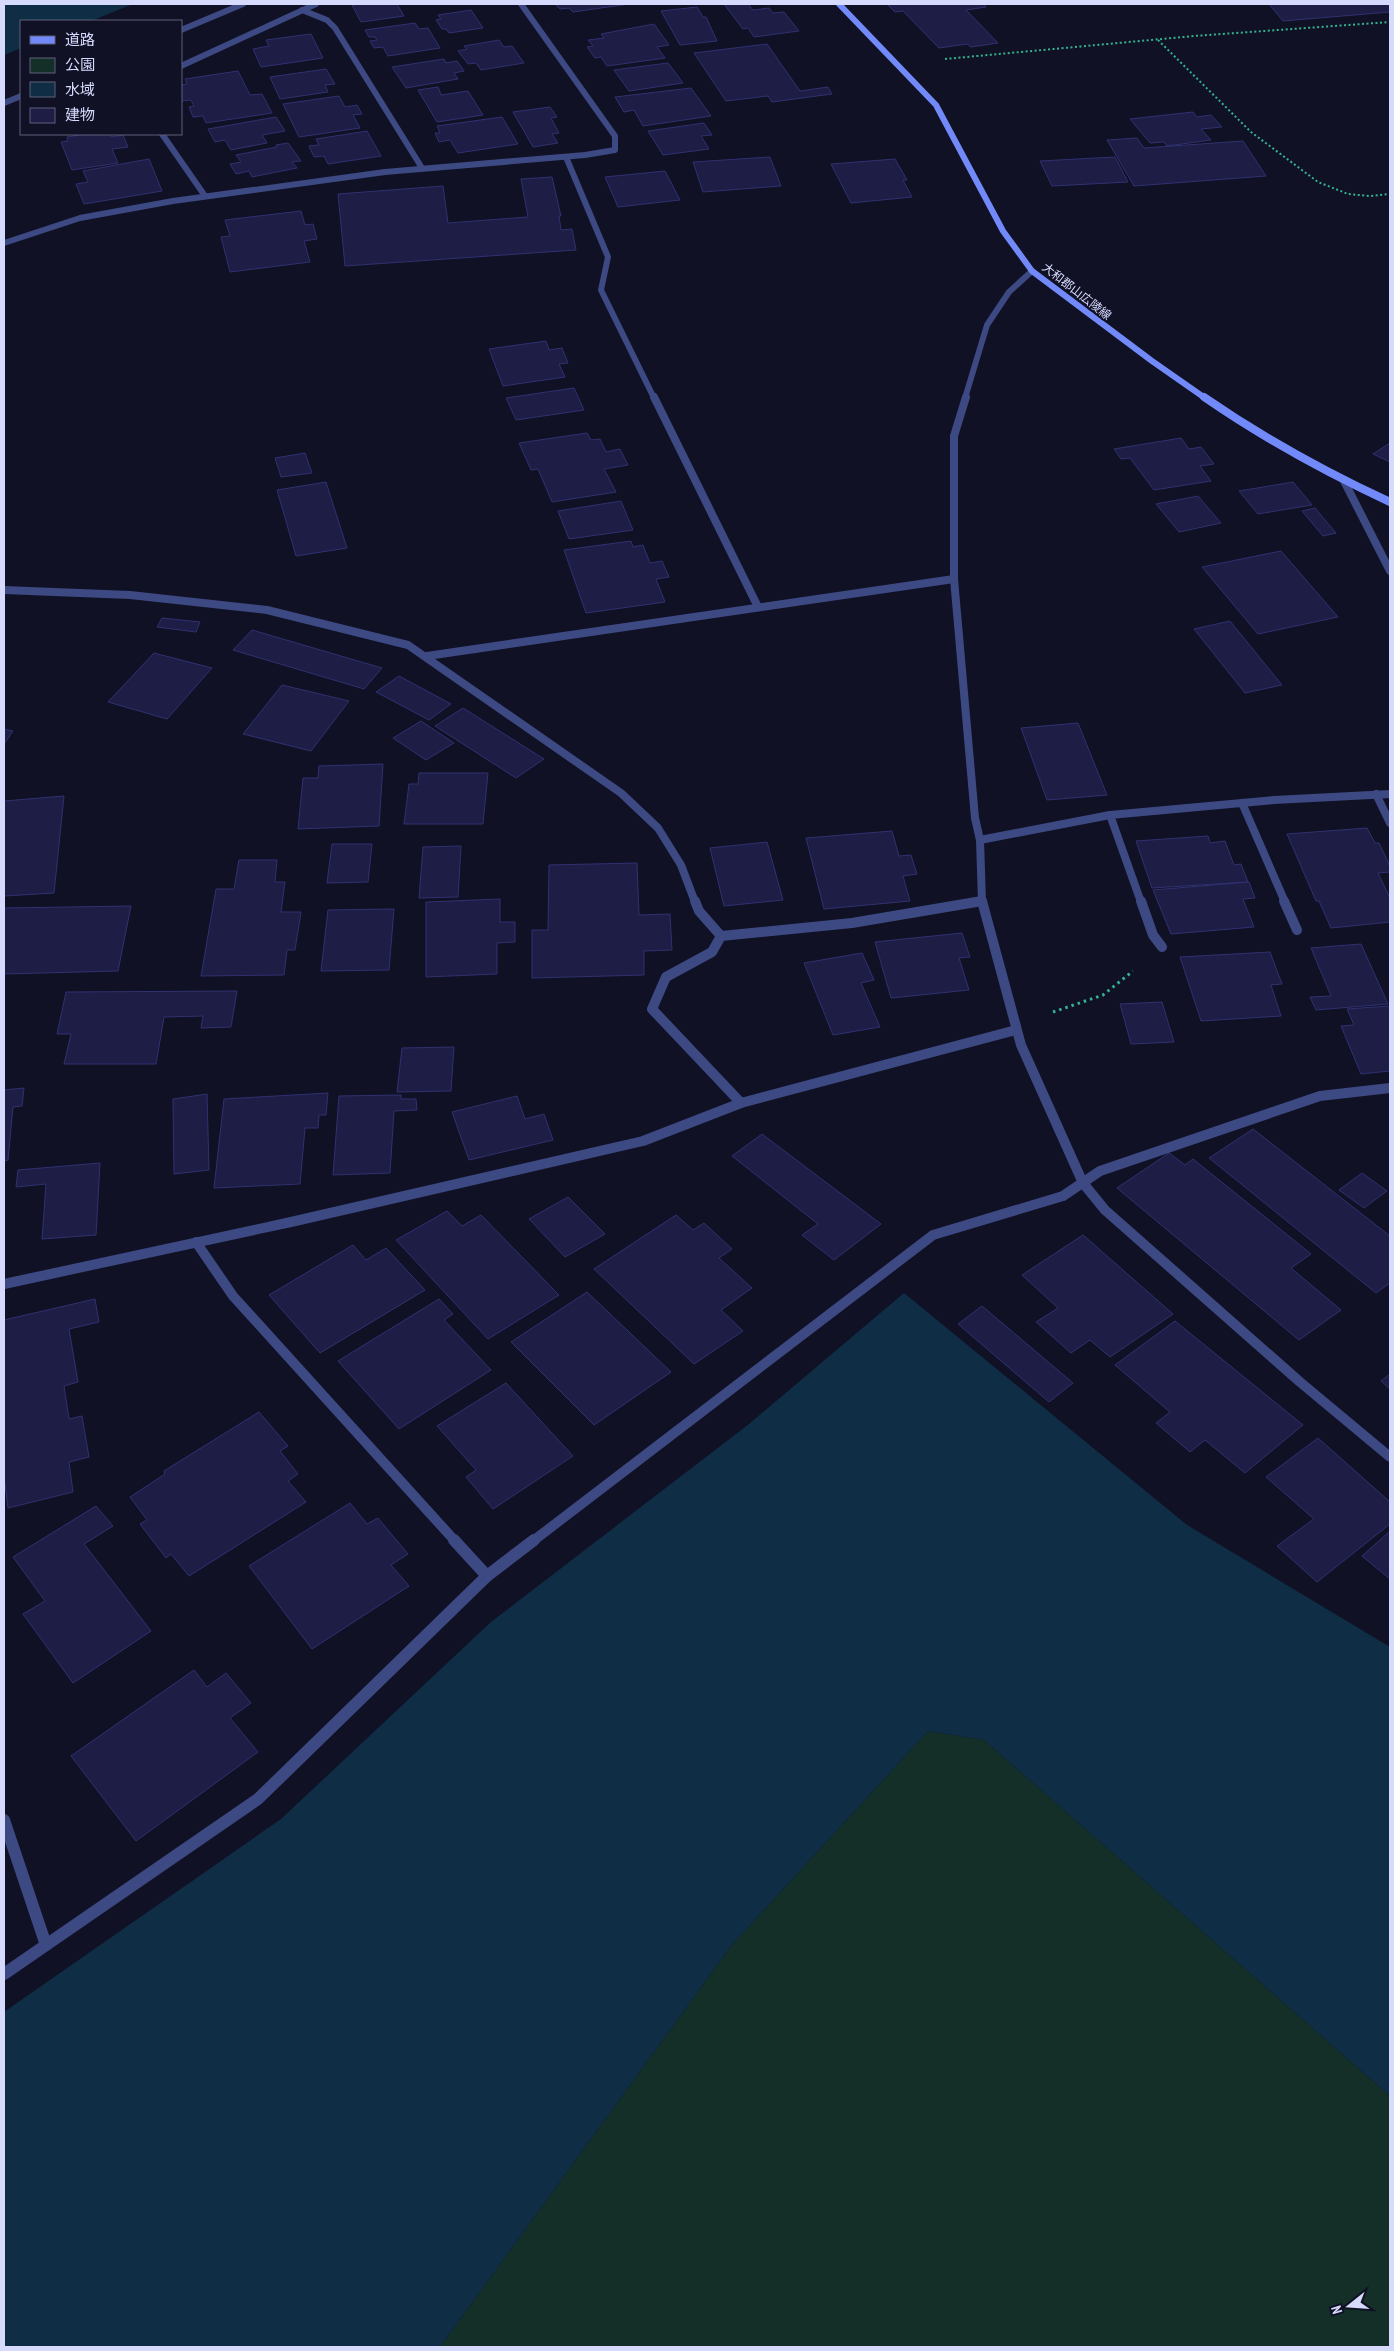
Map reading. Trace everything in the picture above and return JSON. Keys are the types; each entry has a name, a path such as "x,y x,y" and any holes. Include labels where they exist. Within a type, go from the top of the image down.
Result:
{"main road":[{"name":"大和郡山広陵線","path":"839,4 936,105 1003,231 1032,271 1152,361 1243,424 1344,481 1390,502"}],"street":[{"path":"182,30 243,4"},
{"path":"182,66 316,4"},
{"path":"4,243 80,218 205,196 422,168 566,157 615,150 615,136 521,4"},
{"path":"302,10 327,20 336,28 422,168"},
{"path":"4,103 20,96"},
{"path":"163,135 205,196"},
{"path":"566,157 608,257 601,290 758,608"},
{"path":"1032,271 1010,292 987,325 954,436 954,579 975,818 980,840 982,901 1016,1030 1083,1183 1105,1210 1300,1382 1390,1457"},
{"path":"1344,481 1390,571"},
{"path":"427,656 954,579"},
{"path":"4,590 130,594 267,610 408,645 427,656 621,793 658,828 681,865 699,911 721,936"},
{"path":"1376,794 1390,823"},
{"path":"980,840 1110,815 1242,803 1390,794"},
{"path":"1242,803 1297,930"},
{"path":"1110,815 1153,935 1162,947"},
{"path":"721,936 771,933 940,909 982,901"},
{"path":"721,936 712,952 666,977 652,1009 741,1103"},
{"path":"4,1284 300,1220 643,1141 741,1103 1016,1030"},
{"path":"4,1974 258,1799 487,1576 933,1235 1063,1196 1100,1171 1320,1096 1390,1088"},
{"path":"196,1242 233,1296 487,1576"},
{"path":"4,1822 46,1945"}],"path":[{"path":"897,64 1158,40 1390,22"},
{"path":"1158,40 1251,132 1318,182 1348,194 1370,196 1390,194"},
{"path":"1016,1030 1036,1018 1103,995 1162,947"}],"green space":[{"path":"928,1731 984,1740 1390,2096 1390,2347 440,2347 731,1946"}],"water":[{"path":"4,4 133,4 93,20 20,20 20,48 4,55"},
{"path":"904,1293 1187,1525 1390,1647 1390,2096 984,1740 928,1731 731,1946 440,2347 4,2347 4,2012 281,1819 491,1622 749,1424"}],"building":[{"path":"397,4 404,16 361,22 352,5"},
{"path":"555,4 629,4 573,12 569,8 560,9"},
{"path":"724,4 748,4 753,10 769,8 773,13 784,12 799,31 754,37 748,28 743,29"},
{"path":"887,4 983,4 986,7 966,10 998,43 971,47 967,44 939,48 903,11 895,12"},
{"path":"1269,4 1390,4 1390,12 1283,21"},
{"path":"697,7 703,17 706,17 717,41 680,45 661,11"},
{"path":"471,10 483,28 449,33 446,29 442,29 436,20 441,19 438,15"},
{"path":"415,23 419,29 428,28 440,48 388,56 383,47 374,48 370,41 377,40 375,37 369,37 365,30"},
{"path":"654,24 669,45 657,47 665,58 607,66 601,57 595,58 587,47 593,46 588,40 604,38 601,34"},
{"path":"311,34 323,58 261,67 253,49 269,46 266,40"},
{"path":"499,40 504,47 512,46 524,63 481,70 476,63 468,64 458,51 467,49 464,46"},
{"path":"767,44 800,91 828,87 832,94 772,102 768,96 726,101 694,53"},
{"path":"444,59 446,63 457,61 464,71 454,73 458,79 406,88 392,67"},
{"path":"668,63 683,83 629,91 614,70"},
{"path":"326,69 335,84 325,85 328,92 280,99 270,77"},
{"path":"238,71 250,95 262,94 272,113 206,123 203,116 193,117 189,107 194,106 191,100 182,101 182,85 187,84 185,79"},
{"path":"438,87 441,95 468,91 483,115 437,122 418,90"},
{"path":"691,88 711,116 643,126 634,110 624,112 615,97"},
{"path":"339,96 345,107 357,105 362,114 353,115 360,128 299,137 283,104"},
{"path":"550,107 557,117 551,118 559,133 552,134 558,143 533,147 513,112"},
{"path":"1193,112 1197,117 1211,115 1222,127 1201,129 1211,140 1167,146 1164,142 1150,143 1130,119"},
{"path":"276,117 285,131 262,135 267,143 231,150 225,140 215,142 208,129"},
{"path":"502,117 518,144 458,153 450,140 439,142 435,133 440,133 437,126"},
{"path":"704,123 712,135 701,136 709,149 663,155 648,131"},
{"path":"367,131 381,156 328,164 324,156 314,157 309,146 319,145 316,139"},
{"path":"110,135 111,137 123,135 128,147 112,149 118,163 72,170 61,142 68,141 67,137"},
{"path":"1137,138 1144,148 1243,141 1266,176 1134,186 1107,140"},
{"path":"288,143 301,161 292,162 297,168 252,177 249,171 236,174 230,164 241,162 236,155"},
{"path":"770,157 781,186 703,192 693,162"},
{"path":"1115,157 1128,182 1052,186 1040,161"},
{"path":"149,159 162,191 84,204 76,184 88,182 83,171"},
{"path":"895,159 907,180 903,180 912,197 851,203 831,164"},
{"path":"665,171 680,200 618,207 605,177"},
{"path":"552,177 561,216 559,216 561,230 572,229 576,250 345,266 338,194 443,186 448,223 528,217 521,179"},
{"path":"301,211 305,225 313,224 317,239 304,241 310,262 230,272 221,237 230,236 225,220"},
{"path":"546,341 549,350 562,348 568,363 559,364 565,377 503,386 489,349"},
{"path":"574,388 584,410 516,420 506,398"},
{"path":"587,433 591,440 600,439 606,452 620,449 628,465 604,469 616,492 552,502 538,469 531,470 519,443"},
{"path":"1181,438 1189,449 1201,447 1214,464 1200,466 1211,481 1154,490 1130,458 1121,459 1114,449"},
{"path":"1390,443 1390,462 1373,454"},
{"path":"305,453 312,473 281,477 275,458"},
{"path":"326,482 347,548 296,556 277,490"},
{"path":"1293,482 1312,505 1258,514 1239,491"},
{"path":"1198,496 1221,523 1179,532 1156,504"},
{"path":"621,501 633,530 569,539 558,511"},
{"path":"1315,508 1336,533 1323,536 1302,511"},
{"path":"631,541 633,547 643,545 650,563 662,561 669,577 656,579 665,602 586,613 564,550"},
{"path":"1281,551 1338,617 1258,634 1202,567"},
{"path":"162,618 200,622 196,632 157,627"},
{"path":"1230,621 1282,685 1245,693 1194,629"},
{"path":"252,630 382,668 364,689 233,650"},
{"path":"154,653 212,668 167,719 108,702"},
{"path":"399,676 451,704 429,720 376,692"},
{"path":"282,685 349,701 311,751 243,734"},
{"path":"463,708 544,759 516,778 435,726"},
{"path":"421,721 454,743 426,760 393,738"},
{"path":"1078,723 1107,795 1047,800 1021,728"},
{"path":"4,729 13,731 4,744"},
{"path":"383,764 379,826 298,829 303,778 318,778 319,766"},
{"path":"419,773 488,773 483,824 404,824 409,784 418,784"},
{"path":"64,796 54,893 4,896 4,801"},
{"path":"1367,828 1375,843 1379,843 1390,866 1390,872 1378,873 1390,898 1390,922 1331,928 1319,901 1316,901 1287,834"},
{"path":"892,831 899,856 911,855 917,874 903,876 910,901 824,909 806,838"},
{"path":"1208,836 1210,843 1225,841 1234,865 1241,864 1248,882 1152,888 1136,841"},
{"path":"767,842 783,900 724,906 710,848"},
{"path":"332,844 372,844 368,882 327,883"},
{"path":"461,846 458,897 419,898 423,847"},
{"path":"239,860 277,860 275,882 285,882 281,912 301,912 295,950 287,950 284,975 201,976 216,889 234,889"},
{"path":"637,863 639,915 670,914 672,950 644,951 644,975 532,978 532,930 548,930 549,865"},
{"path":"1249,882 1255,898 1243,899 1254,927 1171,934 1153,890"},
{"path":"500,899 500,922 515,922 515,942 497,943 497,974 426,977 426,902"},
{"path":"131,906 118,971 4,974 4,908"},
{"path":"394,909 389,970 321,971 328,910"},
{"path":"962,933 970,957 959,958 969,990 891,998 875,942"},
{"path":"1361,944 1388,1004 1316,1010 1310,997 1331,996 1311,948"},
{"path":"1270,952 1282,984 1271,985 1281,1016 1201,1021 1180,957"},
{"path":"862,953 874,980 861,983 880,1027 833,1035 804,963"},
{"path":"237,991 231,1027 201,1028 203,1016 164,1017 156,1064 64,1064 71,1034 57,1034 66,992"},
{"path":"1162,1002 1174,1042 1131,1044 1120,1004"},
{"path":"1390,1006 1390,1071 1361,1074 1341,1026 1354,1025 1347,1009"},
{"path":"454,1047 451,1091 397,1092 402,1048"},
{"path":"24,1088 22,1106 13,1107 8,1160 4,1161 4,1090"},
{"path":"328,1093 326,1115 319,1115 318,1128 305,1128 300,1184 214,1188 224,1099"},
{"path":"207,1094 209,1170 174,1174 173,1099"},
{"path":"401,1095 401,1099 416,1099 417,1110 394,1111 390,1173 333,1175 339,1096"},
{"path":"517,1096 525,1119 544,1114 553,1140 469,1160 452,1112"},
{"path":"1253,1129 1390,1236 1390,1283 1376,1293 1209,1158"},
{"path":"762,1134 881,1224 834,1260 802,1235 818,1224 732,1156"},
{"path":"1169,1153 1185,1165 1193,1159 1311,1254 1291,1268 1341,1310 1299,1340 1117,1188"},
{"path":"100,1163 96,1235 42,1239 46,1184 16,1187 18,1170"},
{"path":"1362,1173 1387,1191 1364,1208 1339,1190"},
{"path":"568,1197 605,1234 565,1257 529,1219"},
{"path":"447,1211 462,1226 481,1215 559,1295 488,1339 396,1240"},
{"path":"676,1215 693,1230 704,1223 732,1249 719,1258 752,1288 721,1310 743,1331 694,1364 594,1269"},
{"path":"1083,1235 1173,1314 1110,1357 1090,1340 1071,1353 1036,1322 1058,1308 1022,1275"},
{"path":"353,1245 366,1260 386,1248 425,1290 320,1353 269,1295"},
{"path":"587,1292 671,1372 594,1425 511,1342"},
{"path":"95,1299 99,1322 69,1329 78,1382 64,1386 69,1419 82,1416 89,1457 69,1462 73,1492 8,1508 4,1476 4,1320"},
{"path":"439,1299 453,1314 444,1320 491,1370 399,1429 338,1361"},
{"path":"982,1306 1073,1383 1049,1402 958,1324"},
{"path":"1175,1321 1303,1425 1245,1473 1205,1440 1190,1452 1156,1423 1170,1412 1115,1365"},
{"path":"1390,1374 1390,1389 1381,1381"},
{"path":"506,1383 573,1456 493,1509 466,1477 476,1470 437,1426"},
{"path":"259,1412 288,1446 280,1451 298,1474 288,1481 306,1502 189,1576 171,1554 166,1558 140,1524 147,1520 130,1497 165,1474 164,1471"},
{"path":"1318,1438 1390,1502 1390,1524 1317,1582 1277,1546 1314,1519 1266,1477"},
{"path":"350,1503 367,1524 378,1518 408,1554 391,1565 409,1586 312,1649 249,1566"},
{"path":"96,1506 113,1526 84,1544 151,1631 73,1683 23,1614 45,1601 13,1557"},
{"path":"1390,1531 1390,1579 1362,1556"},
{"path":"194,1670 207,1687 226,1673 251,1703 230,1718 258,1752 136,1841 71,1756"}]}
